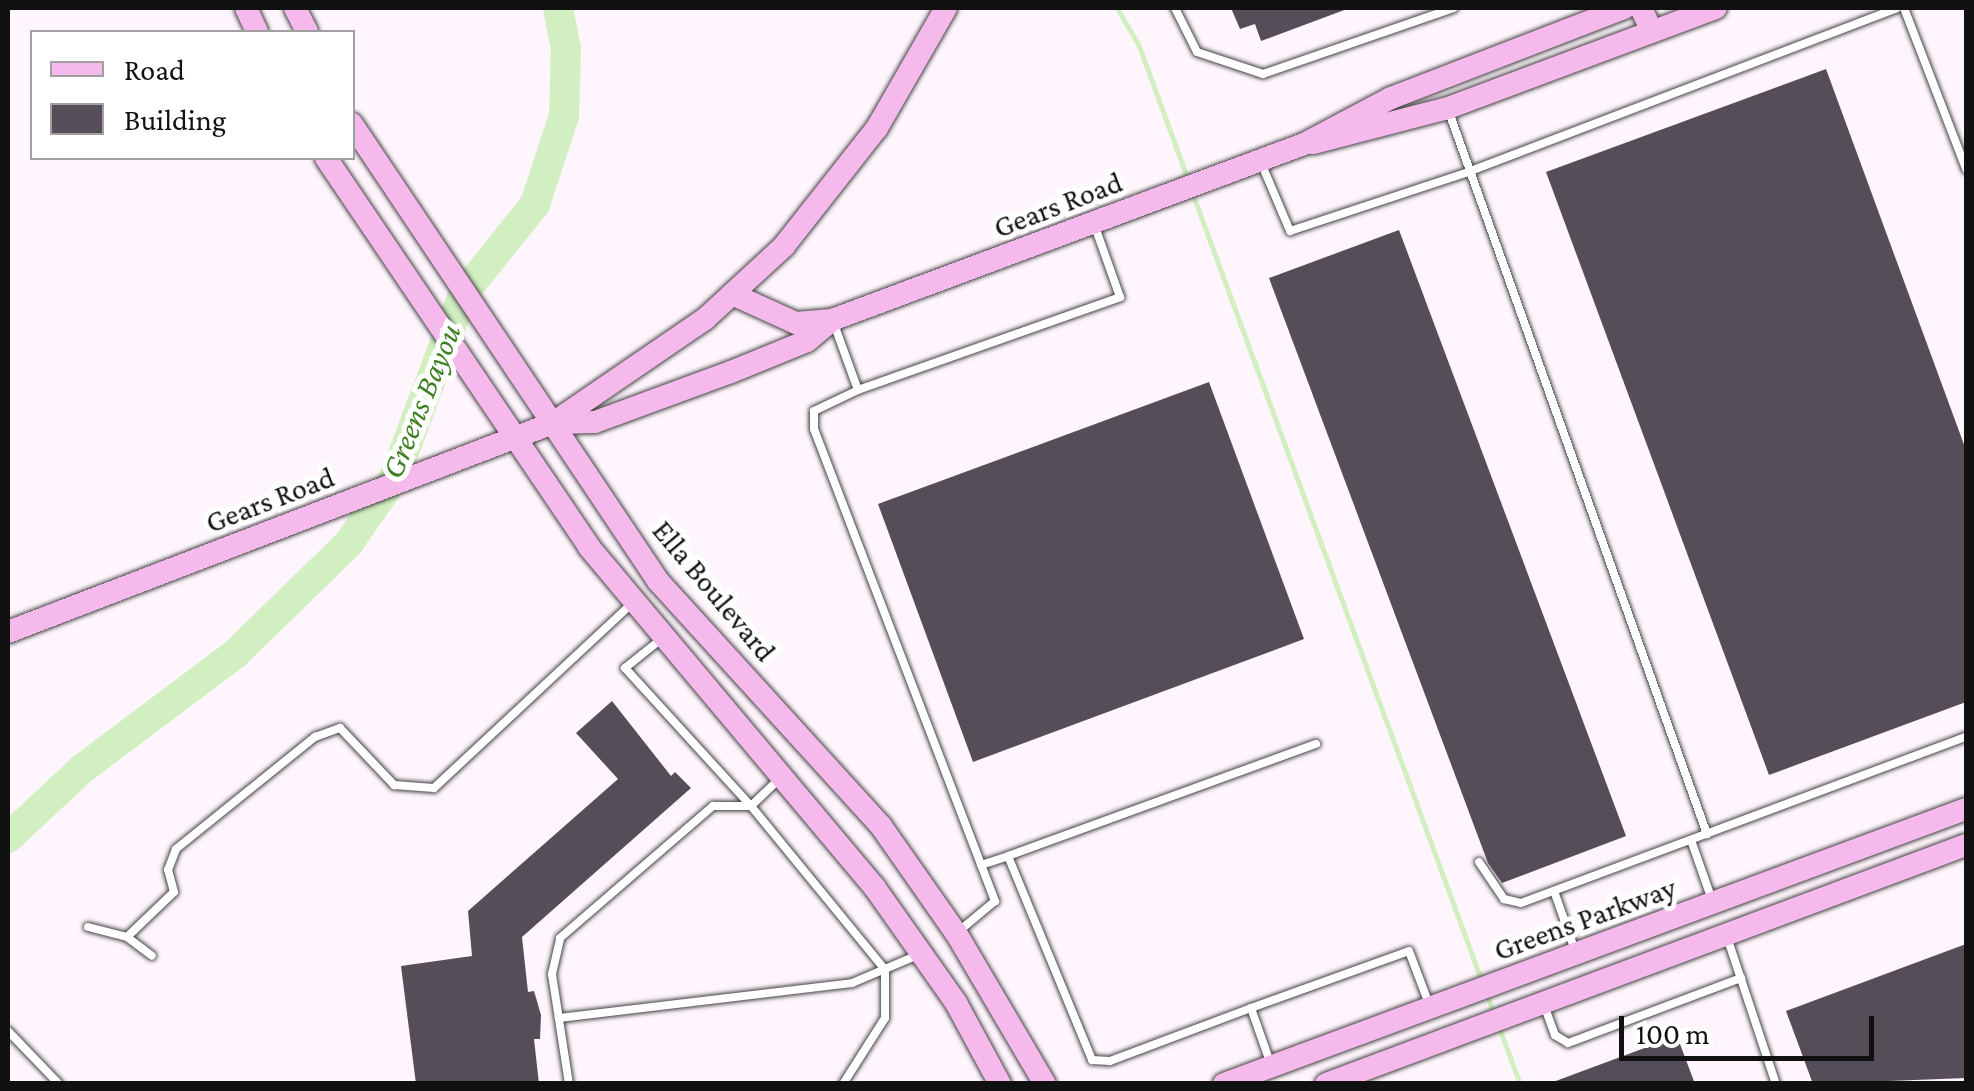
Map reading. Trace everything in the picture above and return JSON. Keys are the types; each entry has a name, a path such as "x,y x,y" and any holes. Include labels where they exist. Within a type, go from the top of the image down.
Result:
{"main road":[{"path":"732,294 834,188 909,79 946,8"},
{"name":"Gears Road","path":"8,632 553,423 732,294 796,323 832,320 1304,144 1392,98 1624,8"},
{"path":"1642,8 1652,32"},
{"name":"Gears Road","path":"1304,144 1349,139 1448,108 1716,8"},
{"name":"Ella Boulevard","path":"355,129 431,249 658,581 881,826 956,933 1045,1084"},
{"path":"327,160 630,604 782,776 922,954 1000,1084"},
{"name":"Gears Road","path":"553,423 595,422 806,342 832,320"},
{"path":"630,604 658,581"},
{"path":"782,776 813,748"},
{"name":"Greens Parkway","path":"1224,1084 1274,1075 1431,1008 1966,809"},
{"name":"Greens Parkway","path":"1326,1084 1966,845"},
{"path":"1713,904 1726,936"},
{"path":"922,954 956,933"}],"lane":[{"path":"1175,8 1197,52 1264,74 1454,8"},
{"path":"1260,161 1290,231 1468,172 1901,8 1966,169"},
{"path":"1448,108 1708,834"},
{"path":"956,933 995,901 811,420 822,405 858,390 1120,297 1094,223"},
{"path":"832,320 858,390"},
{"path":"127,937 174,892 168,870 176,849 315,737 340,728 394,785 434,788 630,604"},
{"path":"660,640 625,668 752,806 885,970 885,1018 843,1084"},
{"path":"1478,862 1504,899 1521,903 1966,737"},
{"path":"981,865 1316,744"},
{"path":"569,1084 552,974 560,938 713,806 752,806 782,776"},
{"path":"1691,840 1713,904"},
{"path":"1008,856 1092,1060 1110,1061 1409,951 1431,1008"},
{"path":"1554,891 1576,954"},
{"path":"88,928 127,937 152,956"},
{"path":"1726,936 1776,1084"},
{"path":"559,1018 852,984 922,954"},
{"path":"1532,1005 1555,1035 1568,1042 1741,978"},
{"path":"1250,1008 1274,1075"},
{"path":"8,1030 60,1084"}],"building":[{"path":"1231,8 1347,9 1261,41 1255,24 1240,29"},
{"path":"1826,69 1966,450 1966,702 1769,775 1546,172"},
{"path":"1399,230 1626,836 1502,883 1488,863 1269,278"},
{"path":"1209,382 1304,639 973,762 878,504"},
{"path":"612,701 671,776 675,772 691,788 522,937 528,992 534,991 541,1015 540,1039 534,1039 539,1084 416,1084 401,966 472,956 468,911 618,779 576,733"},
{"path":"1966,944 1966,1078 1813,1084 1786,1011"},
{"path":"1677,1036 1695,1084 1553,1084 1553,1082"}],"waterway":[{"name":"Greens Bayou","path":"8,838 82,769 235,654 348,544 394,478 463,294 535,204 564,116 566,49 558,8"},
{"path":"1117,8 1139,46 1188,180"},
{"path":"1193,195 1482,982"},
{"path":"1486,992 1494,1015"},
{"path":"1498,1025 1520,1084"}]}
